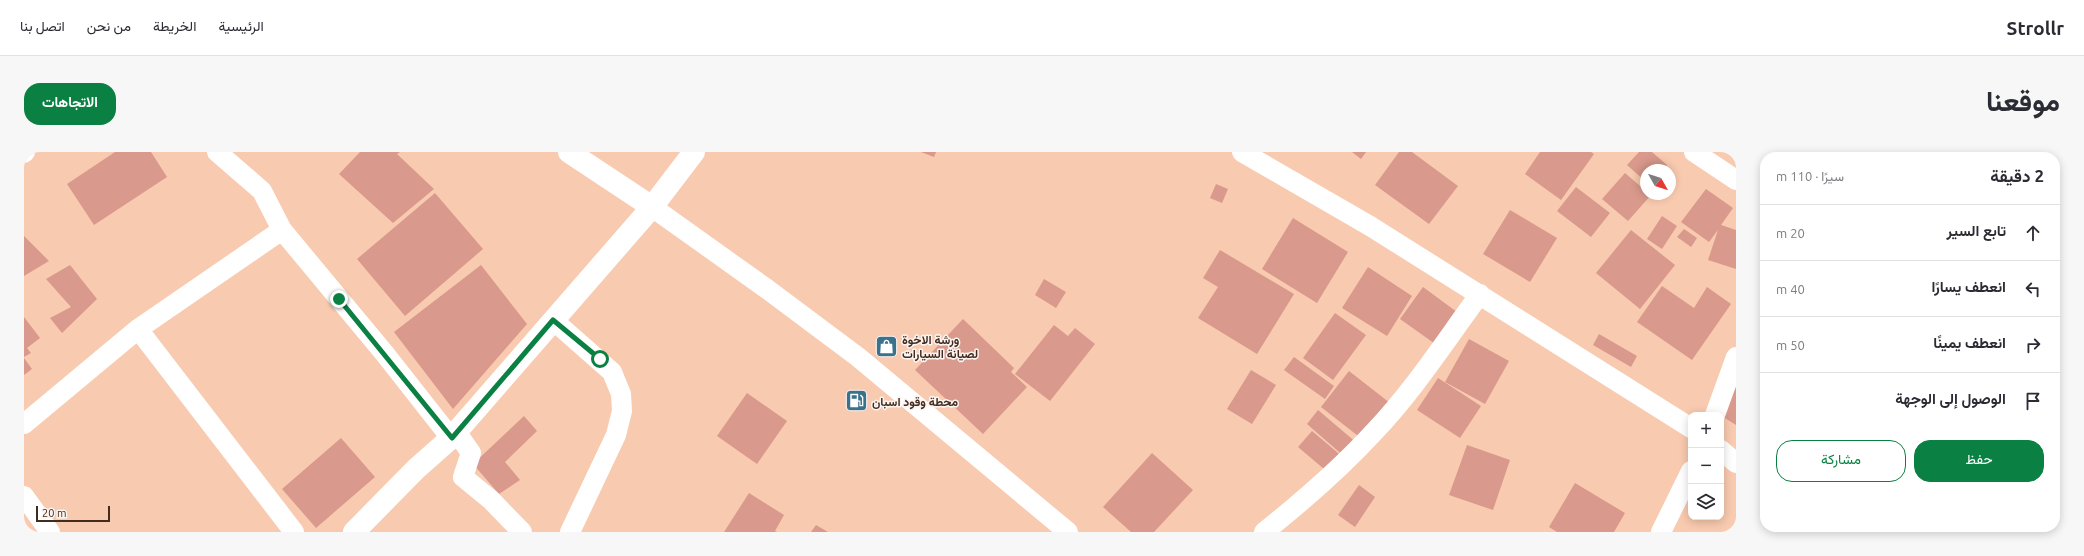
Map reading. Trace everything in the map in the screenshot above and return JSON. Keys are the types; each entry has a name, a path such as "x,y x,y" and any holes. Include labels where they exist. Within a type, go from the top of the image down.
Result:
{"street":[{"path":"217,152 262,191 282,230 386,354 452,438 462,440 471,452 463,477 491,500 522,532"},
{"path":"569,152 652,207 767,289 858,357 1068,532"},
{"path":"354,532 416,469 452,438 652,207 694,152"},
{"path":"1242,152 1370,226 1688,426"},
{"path":"1694,152 1736,180"},
{"path":"24,424 138,329 282,230"},
{"path":"1264,532 1315,492 1375,431 1404,396 1480,294"},
{"path":"553,320 612,372 621,394 622,411 616,435 570,532"},
{"path":"138,329 294,532"},
{"path":"1716,412 1736,357"},
{"path":"1724,453 1736,463"},
{"path":"1661,532 1688,477"},
{"path":"24,496 50,532"}],"building":[{"path":"115,152 151,152 167,177 94,225 67,184"},
{"path":"360,152 400,152 397,154 434,189 393,223 339,174"},
{"path":"921,152 936,152 934,157"},
{"path":"1352,152 1366,152 1361,159"},
{"path":"1399,152 1412,152 1458,186 1429,224 1375,185"},
{"path":"1540,152 1591,152 1594,154 1561,200 1525,174"},
{"path":"1639,152 1652,152 1666,164 1640,164 1640,177 1627,165"},
{"path":"1625,173 1640,186 1640,200 1647,200 1628,221 1602,199"},
{"path":"1216,184 1228,189 1222,203 1210,198"},
{"path":"1576,187 1610,213 1591,237 1557,211"},
{"path":"1706,189 1733,208 1721,225 1736,230 1736,269 1708,260 1718,230 1709,242 1681,222"},
{"path":"435,193 483,249 405,316 357,259"},
{"path":"1510,210 1557,238 1530,282 1483,254"},
{"path":"1662,216 1677,226 1662,249 1647,239"},
{"path":"1293,218 1348,252 1317,303 1262,269"},
{"path":"1684,229 1697,238 1691,247 1677,237"},
{"path":"1631,230 1675,265 1640,309 1596,273"},
{"path":"24,236 49,261 24,276"},
{"path":"1220,250 1294,294 1257,354 1198,318 1218,287 1203,278"},
{"path":"70,265 97,299 62,333 50,318 71,307 46,279"},
{"path":"481,265 527,324 453,409 394,332"},
{"path":"1368,267 1412,296 1387,336 1342,308"},
{"path":"1044,279 1066,292 1056,308 1035,295"},
{"path":"1662,286 1694,308 1707,287 1731,304 1692,360 1637,322"},
{"path":"1423,287 1461,315 1438,346 1400,319"},
{"path":"1335,313 1366,335 1333,380 1303,358"},
{"path":"24,317 40,338 27,348 31,353 24,357"},
{"path":"963,319 1014,368 1011,372 1027,387 983,434 915,370"},
{"path":"1054,325 1068,336 1075,328 1095,344 1050,401 1015,374"},
{"path":"1599,334 1637,356 1631,367 1593,345"},
{"path":"1469,339 1509,361 1485,404 1445,382"},
{"path":"1294,357 1334,386 1325,399 1284,370"},
{"path":"24,358 32,369 24,375"},
{"path":"1251,370 1276,385 1252,424 1227,409"},
{"path":"1349,371 1390,403 1362,439 1321,407"},
{"path":"1438,378 1481,406 1460,438 1417,410"},
{"path":"1736,387 1736,425 1724,418 1724,412 1722,412"},
{"path":"747,393 787,421 757,464 717,436"},
{"path":"1318,410 1358,444 1346,458 1307,424"},
{"path":"524,416 537,431 505,462 520,480 499,494 473,464"},
{"path":"1312,431 1344,458 1330,474 1298,447"},
{"path":"341,438 375,477 316,528 282,489"},
{"path":"1467,445 1510,460 1493,510 1449,495"},
{"path":"1152,453 1193,490 1154,532 1131,532 1103,507"},
{"path":"1575,483 1625,513 1614,532 1557,532 1549,527"},
{"path":"1359,485 1375,497 1355,527 1338,515"},
{"path":"749,493 784,515 775,531 777,532 724,532"},
{"path":"816,525 828,532 811,532"}],"place":[{"name":"ورشة الاخوة لصيانة السيارات","path":"887,346"},
{"name":"محطة وقود اسبان","path":"856,401"}],"route":[{"path":"339,299 386,354 452,438 553,320 600,359"}]}
